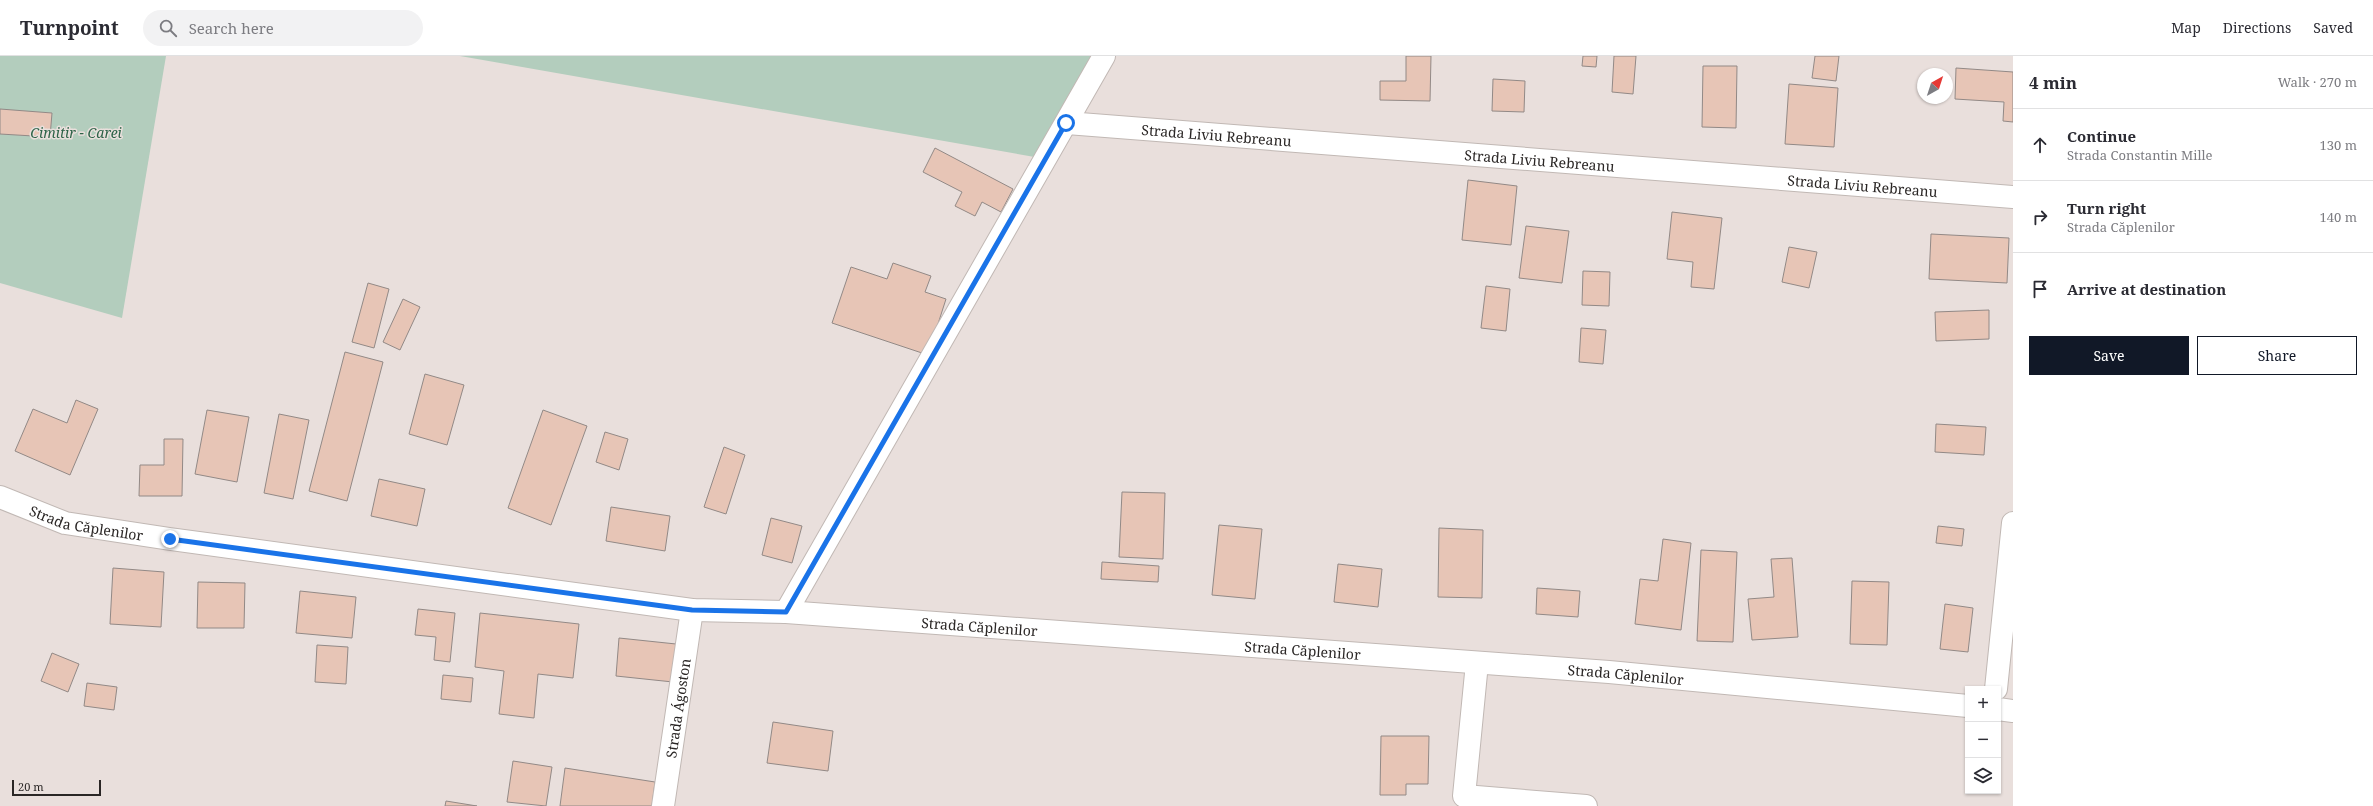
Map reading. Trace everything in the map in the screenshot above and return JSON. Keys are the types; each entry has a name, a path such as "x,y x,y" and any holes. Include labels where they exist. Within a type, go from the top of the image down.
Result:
{"street":[{"path":"786,612 1104,56"},
{"name":"Strada Liviu Rebreanu","path":"1066,123 2013,197"},
{"name":"Strada Căplenilor","path":"0,497 65,523 692,610 786,612 1477,662 1609,672 1965,706"},
{"path":"1996,686 2013,523"},
{"name":"Strada Ágoston","path":"663,806 692,610"},
{"path":"1477,662 1464,796 1586,806"},
{"path":"2001,709 2013,711"}],"green space":[{"name":"Cimitir - Carei","path":"0,56 166,56 122,318 0,283"},
{"path":"460,56 1106,56 1046,159"}],"building":[{"path":"1406,56 1431,56 1430,101 1380,100 1380,81 1406,81"},
{"path":"1583,56 1597,56 1596,67 1582,66"},
{"path":"1614,56 1636,56 1633,94 1612,92"},
{"path":"1815,56 1839,56 1836,81 1812,78"},
{"path":"1703,66 1737,66 1736,128 1702,127"},
{"path":"1956,68 2013,72 2013,122 2003,121 2004,102 1955,99"},
{"path":"1493,79 1525,81 1524,112 1492,111"},
{"path":"1789,84 1838,88 1834,147 1785,144"},
{"path":"0,109 52,113 50,137 0,134"},
{"path":"935,148 1013,189 1001,212 982,202 975,216 955,206 962,192 923,172"},
{"path":"1468,180 1517,186 1511,245 1462,240"},
{"path":"1672,212 1722,218 1714,289 1691,287 1693,262 1667,259"},
{"path":"1526,226 1569,231 1562,283 1519,278"},
{"path":"1931,234 2009,238 2007,283 1929,279"},
{"path":"1789,247 1817,252 1809,288 1782,282"},
{"path":"893,263 931,276 925,292 946,299 928,355 832,323 851,267 887,279"},
{"path":"1583,271 1610,272 1609,306 1582,305"},
{"path":"368,283 389,289 374,348 352,342"},
{"path":"1486,286 1510,289 1506,331 1481,328"},
{"path":"403,299 420,307 400,350 383,342"},
{"path":"1989,310 1989,339 1936,341 1935,312"},
{"path":"1581,328 1606,330 1603,364 1579,362"},
{"path":"345,352 383,362 347,501 309,491"},
{"path":"425,374 464,385 447,445 409,434"},
{"path":"76,400 98,409 70,475 15,451 33,409 67,423"},
{"path":"207,410 249,417 237,482 195,474"},
{"path":"543,410 587,426 551,525 508,508"},
{"path":"279,414 309,420 293,499 264,493"},
{"path":"1936,424 1986,427 1984,455 1935,452"},
{"path":"605,432 628,439 619,470 596,462"},
{"path":"164,439 183,439 182,496 139,496 140,465 164,465"},
{"path":"724,447 745,455 726,514 704,507"},
{"path":"379,479 425,489 417,526 371,516"},
{"path":"1122,492 1165,493 1163,559 1119,557"},
{"path":"611,507 670,516 665,551 606,541"},
{"path":"771,518 802,526 792,563 762,555"},
{"path":"1219,525 1262,529 1255,599 1212,595"},
{"path":"1938,526 1964,529 1962,546 1936,543"},
{"path":"1439,528 1483,530 1482,598 1438,597"},
{"path":"1663,539 1691,543 1681,630 1635,624 1640,579 1658,581"},
{"path":"1701,550 1737,552 1733,642 1697,641"},
{"path":"1792,558 1798,637 1752,640 1748,599 1774,597 1771,559"},
{"path":"1102,562 1159,566 1158,582 1101,579"},
{"path":"1338,564 1382,569 1378,607 1334,602"},
{"path":"113,568 164,572 161,627 110,624"},
{"path":"1852,581 1889,582 1887,645 1850,644"},
{"path":"198,582 245,583 244,628 197,628"},
{"path":"1537,588 1580,591 1578,617 1536,614"},
{"path":"300,591 356,597 352,638 296,633"},
{"path":"1945,604 1973,608 1968,652 1940,649"},
{"path":"418,609 455,613 450,662 434,660 436,637 415,635"},
{"path":"480,613 579,624 573,678 538,674 534,718 499,714 504,671 475,667"},
{"path":"619,638 676,644 673,682 616,676"},
{"path":"317,645 348,647 346,684 315,682"},
{"path":"52,653 79,664 68,692 41,681"},
{"path":"443,675 473,678 471,702 441,699"},
{"path":"87,683 117,687 114,710 84,706"},
{"path":"773,722 833,731 828,771 767,763"},
{"path":"1381,736 1429,736 1428,784 1406,784 1406,795 1380,795"},
{"path":"513,761 552,767 546,806 507,802"},
{"path":"565,768 655,782 652,806 560,806"},
{"path":"446,801 477,806 445,806"}],"route":[{"path":"170,539 692,610 786,612 1066,123"}]}
